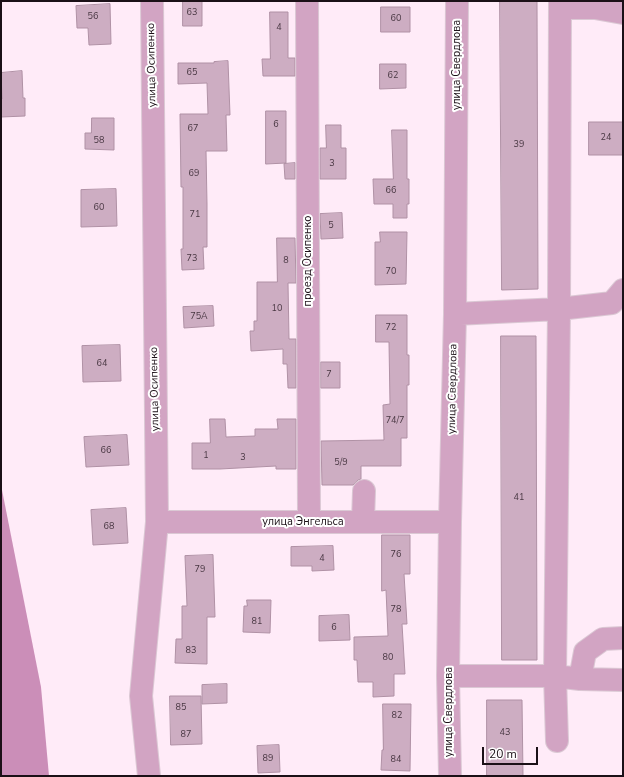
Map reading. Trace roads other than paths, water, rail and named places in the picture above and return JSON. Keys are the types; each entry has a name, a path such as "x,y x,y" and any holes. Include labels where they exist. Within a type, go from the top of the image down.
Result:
{"street":[{"name":"улица Осипенко","path":"149,776 141,696 157,522 152,1"},
{"name":"проезд Осипенко","path":"307,1 309,522"},
{"name":"улица Свердлова","path":"450,776 448,676 455,314 457,1"},
{"path":"557,741 554,676 559,308 560,4 623,13"},
{"path":"455,314 559,308 612,303 623,290"},
{"path":"363,522 364,491"},
{"name":"улица Энгельса","path":"157,522 450,522"},
{"path":"580,679 585,652 603,639 623,638"},
{"path":"448,676 554,676 580,679 623,680"}]}
